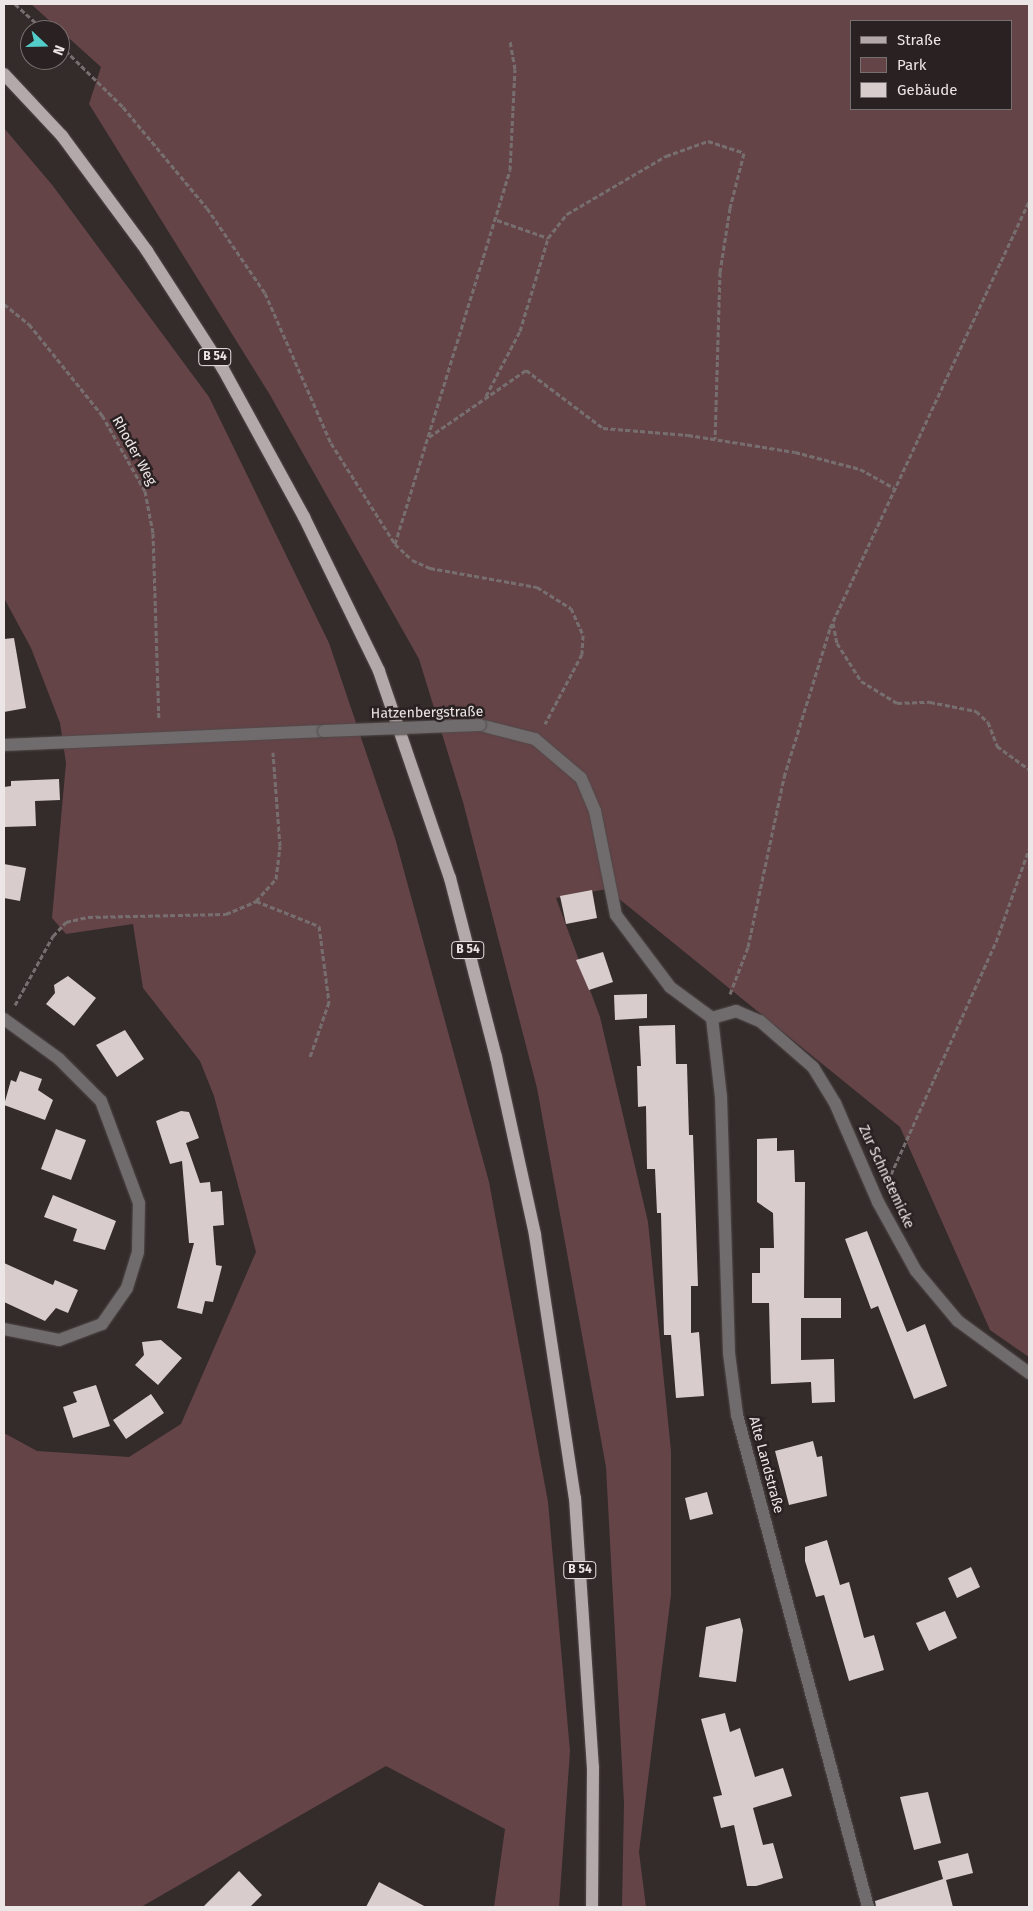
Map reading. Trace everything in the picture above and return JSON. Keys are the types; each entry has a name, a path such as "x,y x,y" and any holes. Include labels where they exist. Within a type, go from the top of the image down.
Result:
{"main road":[{"name":"B 54","path":"4,74 62,136 147,251 223,369 304,517 379,671 450,878 496,1057 535,1235 575,1498 593,1767 592,1907"}],"street":[{"name":"Hatzenbergstraße","path":"4,745 160,735 271,734 480,725 535,739 582,778 595,811 616,915 670,987 712,1018"},
{"name":"Zur Schnetemicke","path":"712,1018 736,1011 760,1021 813,1067 835,1103 878,1202 916,1271 958,1321 1029,1374"},
{"name":"Alte Landstraße","path":"712,1018 723,1141 729,1353 737,1415 868,1907"},
{"path":"4,1330 59,1340 102,1324 127,1288 138,1252 139,1203 101,1101 59,1060 5,1020"}],"path":[{"path":"15,4 33,20"},
{"path":"395,544 497,220 510,170 514,115 510,41"},
{"path":"70,55 123,107 207,208 265,293 331,443 395,544 412,560 430,568 537,586 571,608 583,635 582,654 535,739"},
{"path":"486,396 520,331 548,238 567,214 590,197 666,156 708,141 744,153 730,208 720,272 715,439"},
{"path":"712,1018 737,986 784,777 833,622 1029,200"},
{"path":"497,220 548,238"},
{"name":"Rhoder Weg","path":"4,304 29,324 102,415 145,491 153,533 160,735"},
{"path":"428,437 526,370 603,428 715,439 795,452 860,469 894,488"},
{"path":"833,622 837,643 861,681 897,703 930,702 976,711 988,722 997,746 1029,769"},
{"path":"5,1020 53,936 66,922 88,917 226,914 256,900 276,879 280,846 271,734"},
{"path":"878,1202 916,1128 996,942 1029,849"},
{"path":"256,900 319,926 329,1002 310,1057"}],"green space":[{"path":"31,4 1029,4 1029,1357 990,1330 900,1127 607,889 556,898 600,1017 648,1222 671,1451 671,1595 639,1852 646,1907 622,1907 624,1803 606,1467 537,1088 463,802 419,659 270,395 89,104 101,67 70,39 70,20 49,20"},
{"path":"4,128 53,186 209,397 329,643 395,838 489,1182 548,1502 570,1751 559,1907 494,1907 505,1829 386,1766 141,1907 4,1907 4,1433 37,1451 129,1457 181,1424 256,1252 214,1096 200,1061 143,988 133,924 66,934 52,918 66,763 60,723 31,648 4,598"}],"building":[{"path":"14,638 26,708 4,712 4,639"},
{"path":"59,779 60,800 35,801 36,826 4,827 4,787 11,786 11,781"},
{"path":"4,864 26,868 20,901 4,898"},
{"path":"592,890 597,918 566,924 560,896"},
{"path":"603,952 613,982 589,990 576,960"},
{"path":"68,976 96,998 74,1026 46,1004 55,993 54,985"},
{"path":"647,994 647,1018 615,1020 614,995"},
{"path":"675,1025 676,1064 687,1064 689,1135 693,1135 698,1286 691,1286 691,1333 699,1332 704,1396 676,1398 671,1335 664,1335 661,1213 657,1213 655,1169 647,1169 646,1106 638,1107 637,1066 641,1066 639,1026"},
{"path":"125,1030 144,1059 117,1077 96,1045"},
{"path":"20,1071 42,1079 38,1090 53,1100 45,1120 4,1105 11,1080 16,1082"},
{"path":"181,1111 189,1112 199,1138 186,1143 200,1183 210,1182 211,1192 222,1191 224,1225 213,1226 216,1265 222,1266 213,1302 205,1301 202,1314 177,1308 194,1243 189,1243 182,1161 170,1164 156,1121"},
{"path":"56,1129 86,1140 71,1180 41,1169"},
{"path":"777,1138 777,1151 794,1150 795,1182 805,1182 804,1298 841,1298 841,1318 801,1318 801,1360 834,1359 835,1402 812,1403 811,1382 771,1384 769,1303 752,1303 752,1273 760,1273 760,1248 774,1248 773,1213 757,1202 757,1139"},
{"path":"53,1195 116,1221 105,1250 73,1241 77,1229 44,1217"},
{"path":"867,1231 907,1332 925,1324 947,1386 914,1399 878,1306 871,1309 845,1239"},
{"path":"4,1263 53,1285 55,1280 78,1290 68,1313 56,1308 45,1321 4,1302"},
{"path":"161,1340 182,1358 158,1385 135,1365 144,1355 142,1342"},
{"path":"96,1385 110,1426 73,1438 63,1407 77,1402 73,1392"},
{"path":"151,1394 164,1413 126,1439 113,1420"},
{"path":"813,1441 817,1457 822,1456 827,1496 789,1505 775,1451"},
{"path":"707,1492 713,1514 690,1520 685,1498"},
{"path":"827,1540 840,1585 849,1582 864,1638 874,1635 884,1670 849,1681 824,1595 816,1597 805,1561 805,1547"},
{"path":"971,1567 980,1587 957,1598 948,1578"},
{"path":"945,1611 957,1638 929,1651 916,1623"},
{"path":"740,1618 743,1630 736,1682 699,1677 706,1627"},
{"path":"725,1713 730,1732 740,1728 755,1777 783,1768 792,1796 753,1808 763,1845 773,1843 783,1878 756,1886 747,1886 734,1825 721,1828 713,1797 722,1795 701,1719"},
{"path":"928,1792 941,1843 914,1850 900,1797"},
{"path":"968,1853 973,1873 946,1880 953,1907 876,1907 875,1901 943,1879 938,1861"},
{"path":"239,1871 262,1895 250,1907 203,1907"},
{"path":"379,1882 426,1907 366,1907"}]}
